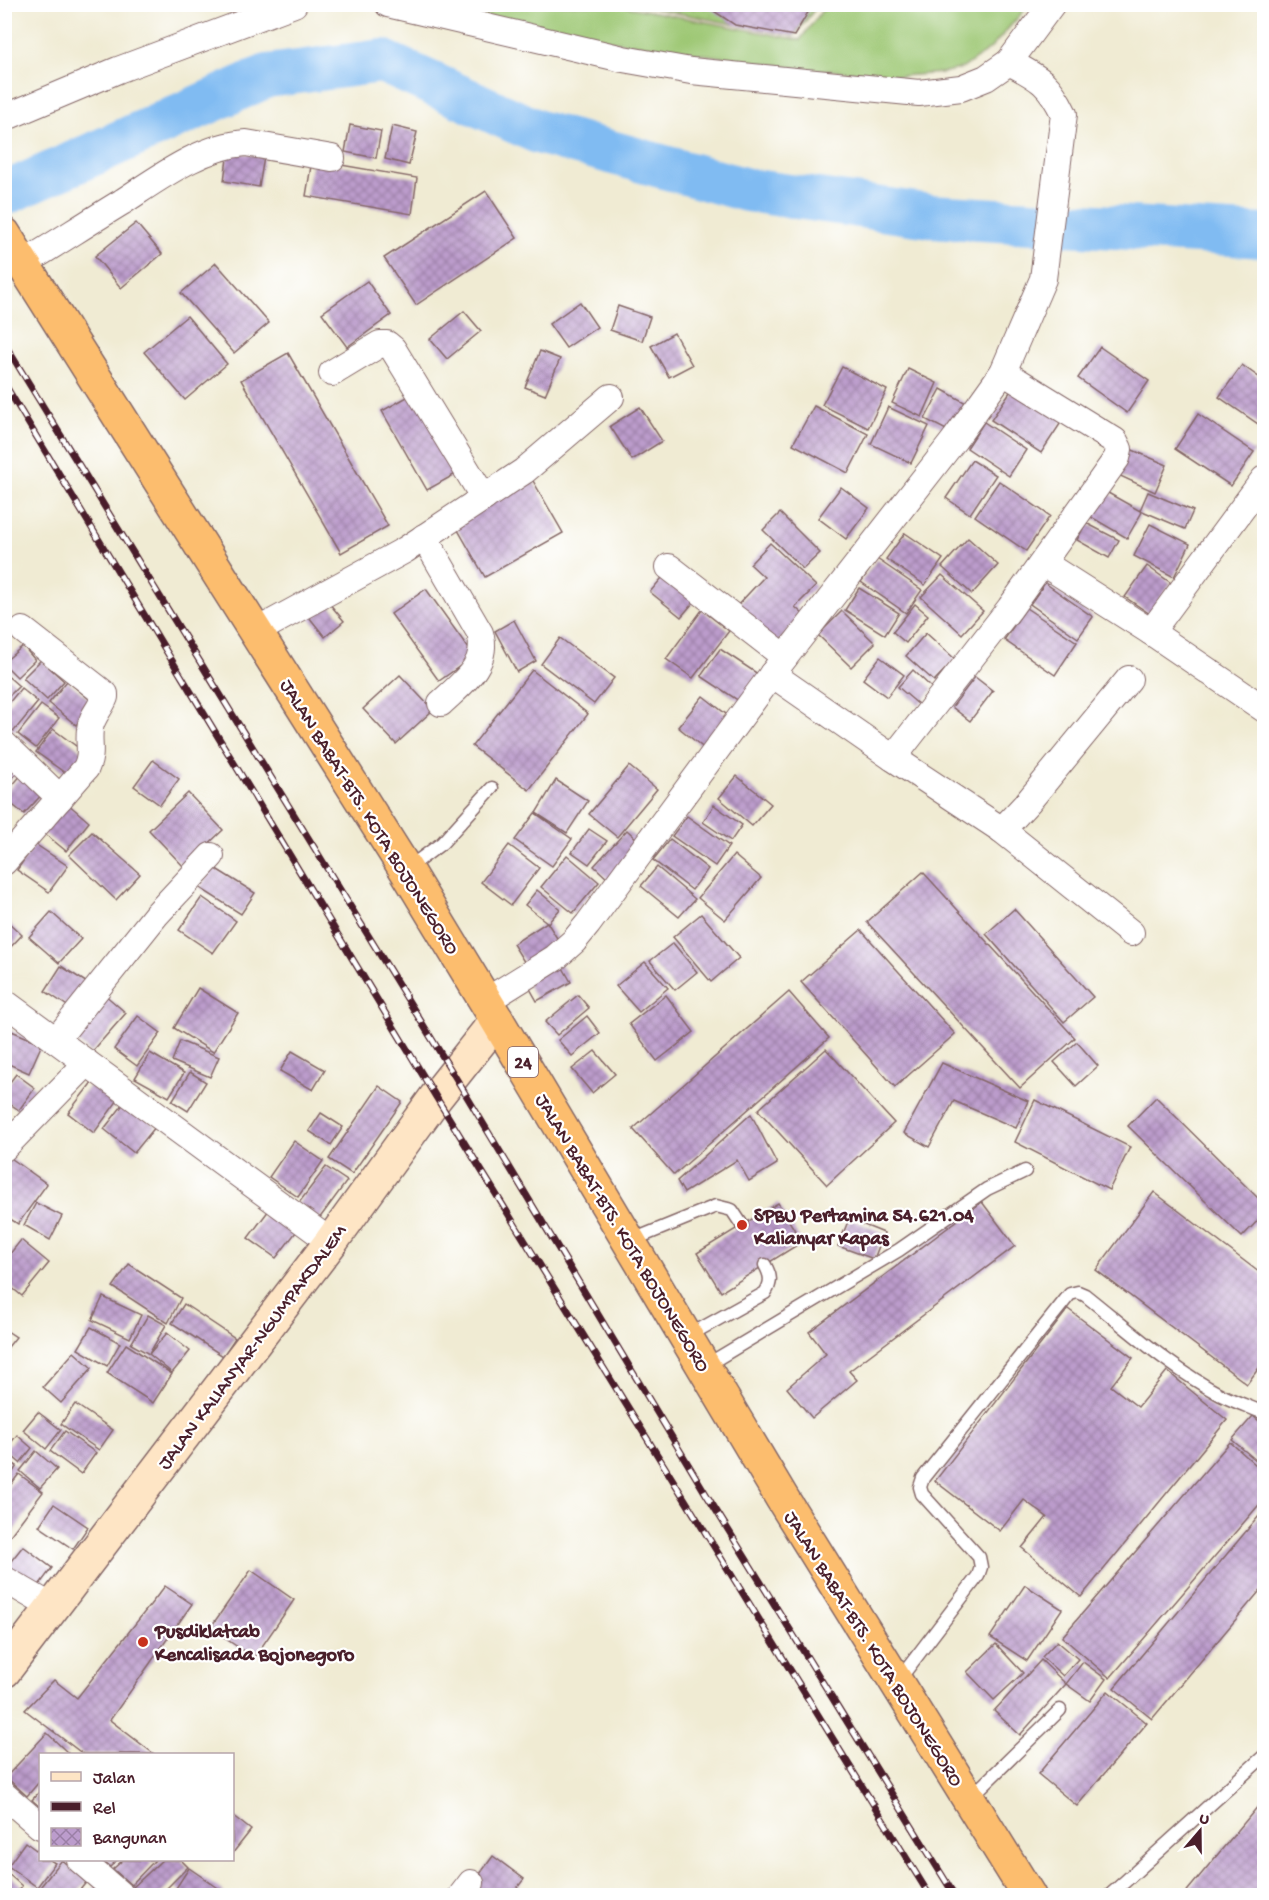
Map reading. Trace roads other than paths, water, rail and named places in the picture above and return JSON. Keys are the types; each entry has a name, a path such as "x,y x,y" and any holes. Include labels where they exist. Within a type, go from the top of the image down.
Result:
{"highway":[{"name":"JALAN BABAT-BTS. KOTA BOJONEGORO","path":"5,235 406,870 782,1498 1029,1896"}],"street":[{"path":"4,118 118,70 294,4"},
{"path":"388,4 623,59 691,71 919,93 961,88 986,78 1009,62 1052,4"},
{"path":"491,1010 555,958 588,924 779,666 955,439 1003,372 1043,279 1064,114 1054,94 1039,78 1009,62"},
{"path":"24,263 159,178 214,150 246,143 333,158"},
{"path":"332,372 380,344 387,344 393,349 484,498"},
{"path":"892,758 1043,563 1117,458 1119,449 1115,441 1003,372"},
{"path":"255,632 405,549 484,498 524,471 611,397"},
{"path":"1151,632 1264,479"},
{"path":"424,537 483,642 482,655 477,667 441,703"},
{"path":"1043,563 1151,632 1264,709"},
{"path":"669,567 779,666 892,758 1002,830 1131,933"},
{"path":"4,862 86,768 90,759 91,723 105,700 105,694 23,630"},
{"path":"1002,830 1028,802 1129,679"},
{"path":"4,744 60,798"},
{"path":"56,1040 156,915 211,856"},
{"path":"4,1002 331,1242"},
{"name":"JALAN KALIANYAR-NGUMPAKDALEM","path":"4,1671 331,1242 436,1097 491,1010"},
{"path":"4,1148 87,1063"},
{"path":"4,1579 52,1607"},
{"path":"4,1795 39,1825"},
{"path":"81,1861 122,1896"}],"lane":[{"path":"406,870 442,843 492,788"},
{"path":"704,1367 899,1250 987,1189 1025,1171"},
{"path":"629,1241 716,1206 732,1210 742,1225"},
{"path":"687,1337 765,1293 771,1280 765,1265"},
{"path":"897,1682 978,1576 981,1567 979,1557 922,1494 920,1487 923,1478 1070,1294 1078,1292 1085,1295 1148,1346 1190,1376 1221,1395 1264,1413"},
{"path":"969,1798 1060,1710"},
{"path":"1109,1896 1264,1756"}],"waterway":[{"path":"4,194 267,76 382,61 538,132 747,190 931,216 1264,236"}],"railway":[{"path":"4,343 454,1075 706,1494 955,1896"},
{"path":"4,383 436,1097 930,1896"}],"place":[{"name":"SPBU Pertamina 54.621.04 Kalianyar Kapas","path":"742,1225"},
{"name":"Pusdiklatcab Kencalisada Bojonegoro","path":"143,1642"}]}
